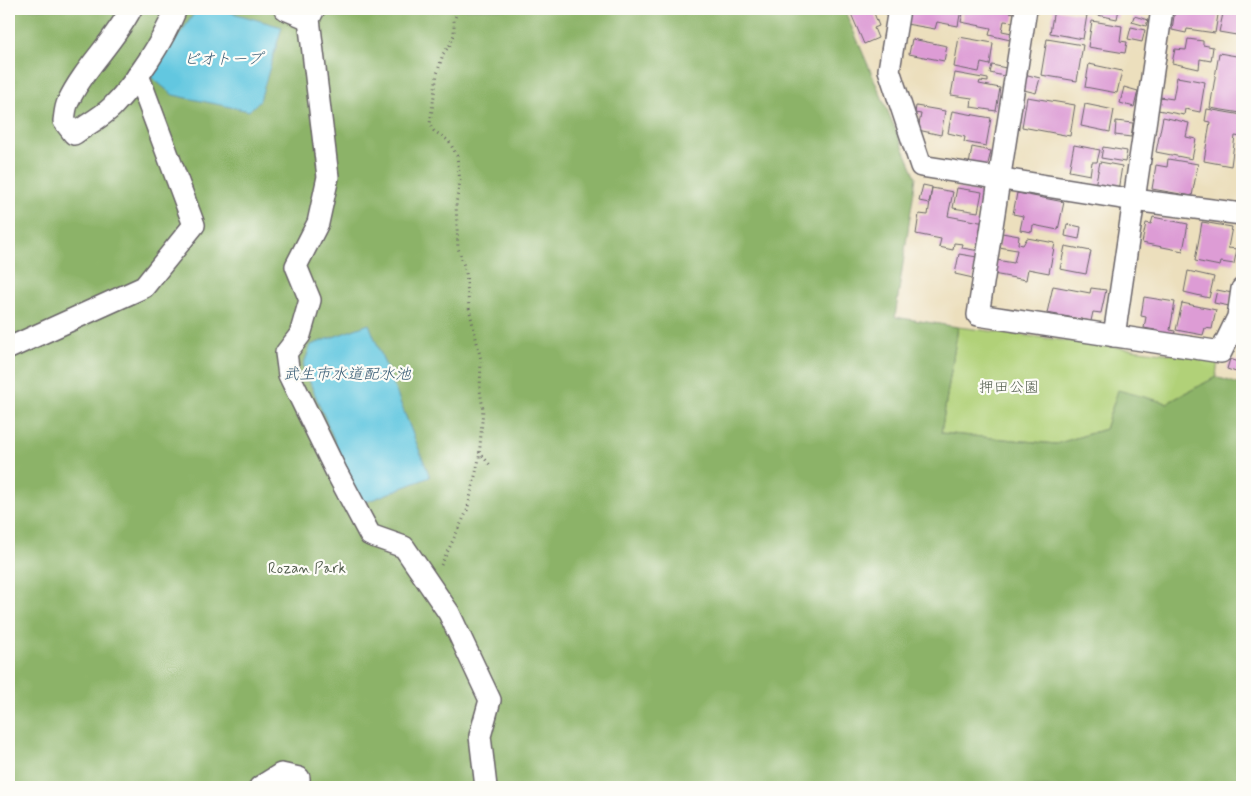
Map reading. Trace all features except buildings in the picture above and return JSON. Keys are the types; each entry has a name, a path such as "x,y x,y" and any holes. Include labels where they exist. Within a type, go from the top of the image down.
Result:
{"street":[{"path":"131,9 98,55 67,104 64,121 74,134 112,108 138,76 167,32 176,9"},
{"path":"286,9 311,14 328,177 318,223 296,266 310,300 300,335 286,353 289,375 336,473 370,535 404,547 449,612 490,700 480,736 486,787"},
{"path":"899,9 890,70 922,166 1134,200 1242,214"},
{"path":"1026,9 978,315 1221,352 1240,318 1242,289"},
{"path":"1114,336 1162,9"},
{"path":"9,348 144,287 194,225 138,76"},
{"path":"260,787 281,774 299,778 299,787"}],"path":[{"path":"431,586 467,511 479,452 483,408 480,390 481,360 469,308 466,272 458,248 456,204 460,181 457,156 449,141 434,131 430,124 437,74 443,54 454,35 454,20 459,9"},
{"path":"479,452 491,466"}],"green space":[{"name":"Rozan Park","path":"9,9 844,9 916,177 895,317 958,327 941,433 1056,444 1105,429 1118,390 1167,403 1216,377 1242,385 1242,787 9,787"},
{"name":"押田公園","path":"958,327 1218,360 1216,377 1167,403 1118,391 1105,429 1056,444 941,433"}],"water":[{"name":"ビオトープ","path":"197,9 219,9 282,27 260,100 249,111 173,95 151,77"},
{"name":"武生市水道配水池","path":"369,324 430,477 361,504 303,366 311,345"}]}
